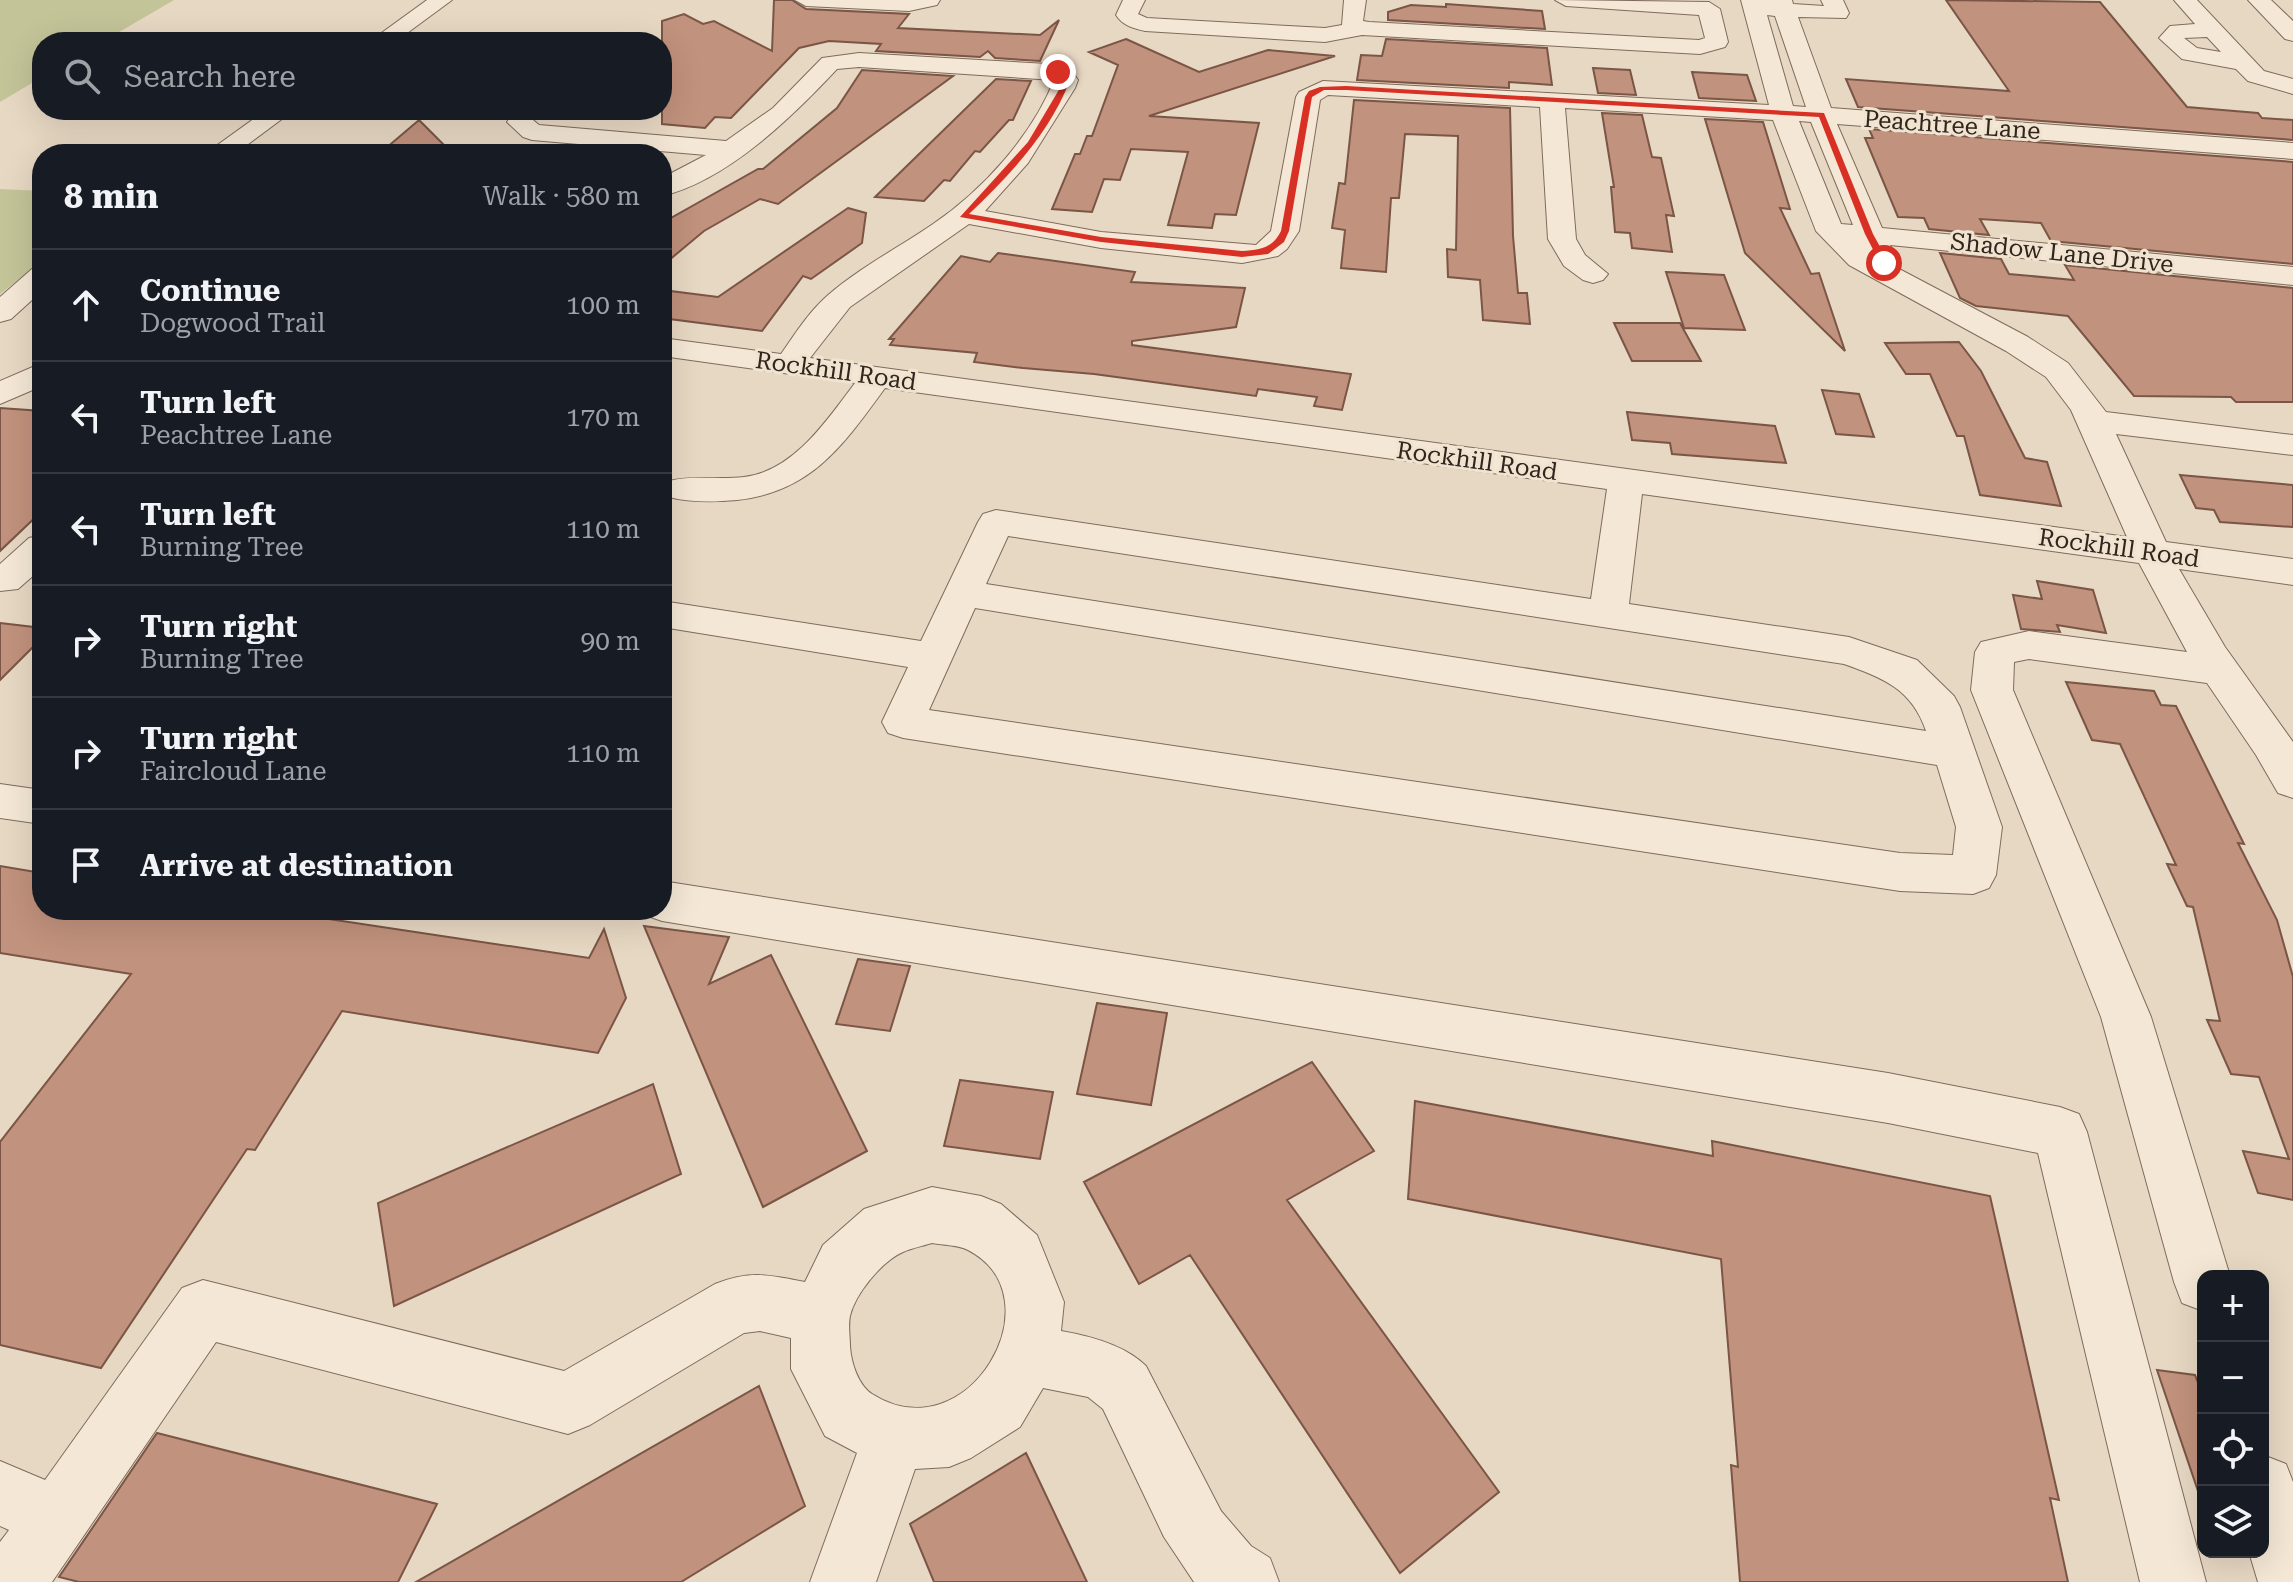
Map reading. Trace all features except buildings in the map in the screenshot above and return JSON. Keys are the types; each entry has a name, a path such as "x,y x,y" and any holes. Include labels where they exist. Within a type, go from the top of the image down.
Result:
{"street":[{"path":"395,32 441,0"},
{"path":"806,0 909,5 929,0"},
{"path":"1134,0 1127,15 1145,24 1286,22 1325,35 1363,28 1700,47 1717,42 1731,6"},
{"path":"1355,0 1352,24 1363,28"},
{"path":"1566,0 1782,5 1838,13 1832,0"},
{"path":"2185,0 2256,76 2293,87"},
{"path":"2259,0 2293,34"},
{"path":"1782,5 1821,115 1869,234 1894,277"},
{"path":"1731,6 1783,113 1830,231 1859,259 2017,344 2057,370 2074,389 2093,421 2150,552 2200,642 2249,708 2293,781"},
{"path":"2214,30 2178,31 2170,38 2190,54 2244,63"},
{"path":"672,182 732,149 788,107 830,63 859,60 1058,72 1066,80 1032,143 1002,179 962,215 839,301 821,319 790,364"},
{"name":"Peachtree Lane","path":"962,215 1101,240 1242,254 1265,252 1281,240 1285,231 1308,97 1323,88 1821,115 2293,151"},
{"path":"1552,100 1562,239 1574,260 1593,274"},
{"path":"233,144 267,120"},
{"path":"520,120 532,132 732,149"},
{"name":"Shadow Lane Drive","path":"1830,231 2293,276"},
{"path":"0,313 32,284"},
{"name":"Rockhill Road","path":"672,348 2293,572"},
{"path":"672,493 723,493 760,487 802,467 838,429 877,376"},
{"path":"0,394 32,378"},
{"path":"2093,421 2293,445"},
{"path":"1608,615 1626,482"},
{"path":"996,522 1608,615 1849,651 1903,670 1939,707 1956,752 1979,827 1973,875 1900,872 903,722 996,522"},
{"path":"16,581 32,560"},
{"path":"963,593 1956,752"},
{"path":"672,616 933,657"},
{"path":"2200,1270 2126,1017 1992,690 1995,652 2029,645 2222,671"},
{"path":"0,801 32,806"},
{"path":"672,903 1888,1098 2060,1132 2173,1582"},
{"path":"932,1215 981,1224 1017,1255 1035,1302 1029,1356 998,1405 949,1436 894,1439 847,1414 821,1369 820,1315 843,1265 884,1229 932,1215"},
{"path":"12,1582 203,1309 568,1403 736,1305 760,1302 820,1315"},
{"path":"1029,1356 1095,1369 1116,1380 1134,1402 1206,1548 1230,1573 1246,1582"},
{"path":"843,1582 894,1439"},
{"path":"0,1493 57,1518"},
{"path":"2269,1507 2291,1582"}],"green space":[{"path":"0,0 174,0 119,32 32,32 32,83 0,102"},
{"path":"0,189 32,191 32,269 0,294"}],"route":[{"path":"1058,72 1066,80 1032,143 1002,179 962,215 1101,240 1242,254 1265,252 1281,240 1285,231 1297,152 1308,97 1312,92 1323,88 1346,88 1467,94 1821,115 1869,234 1884,263"}]}
